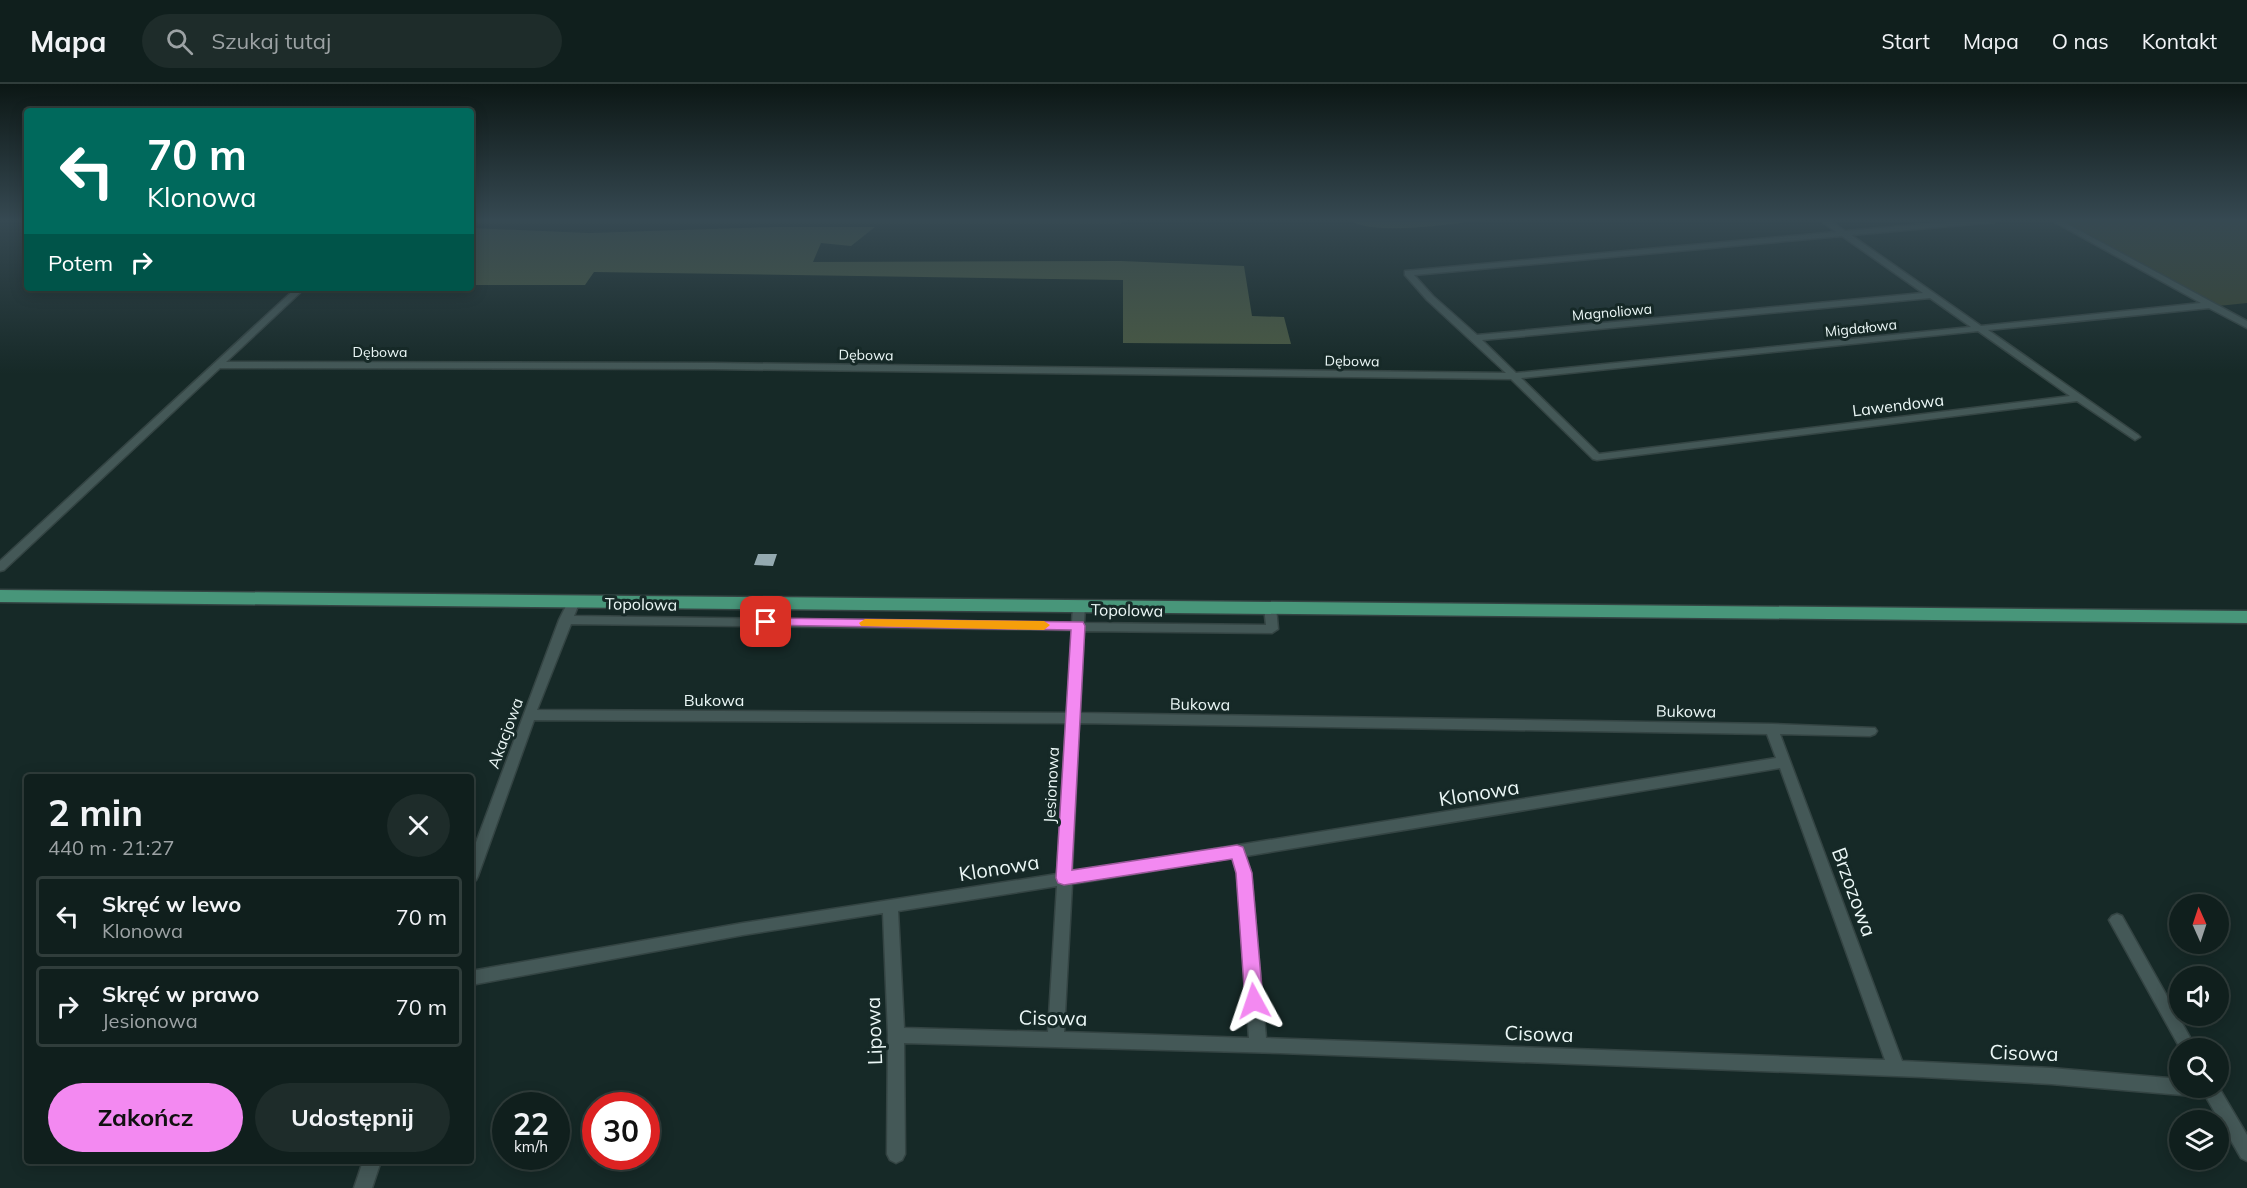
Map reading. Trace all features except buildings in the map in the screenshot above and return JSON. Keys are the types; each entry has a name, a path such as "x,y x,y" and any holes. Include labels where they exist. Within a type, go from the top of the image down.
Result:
{"main road":[{"path":"0,596 2247,617"}],"street":[{"path":"1425,272 1408,273 1430,298 1515,376"},
{"path":"1898,272 2135,437"},
{"path":"2148,272 2247,325"},
{"path":"0,567 298,291"},
{"name":"Magnoliowa","path":"1475,338 1931,295"},
{"name":"Migdałowa","path":"1515,376 2209,305"},
{"name":"Dębowa","path":"217,365 713,366 1515,376"},
{"name":"Lawendowa","path":"1515,376 1597,457 2079,398"},
{"name":"Akacjowa","path":"474,868 529,715 574,602"},
{"name":"Jesionowa","path":"1056,1039 1079,606"},
{"name":"Topolowa","path":"565,620 1272,629 1270,607"},
{"name":"Bukowa","path":"529,715 1073,718 1870,731"},
{"name":"Brzozowa","path":"1772,729 1897,1068"},
{"name":"Klonowa","path":"474,977 743,929 1237,852 1784,762"},
{"path":"1237,852 1244,873 1258,1044"},
{"name":"Lipowa","path":"890,906 896,1035 896,1154"},
{"path":"2117,920 2182,1038"},
{"name":"Cisowa","path":"896,1035 1258,1044 1897,1068 2067,1076 2169,1086"},
{"path":"2216,1098 2247,1152"},
{"path":"363,1188 371,1164"}],"green space":[{"path":"474,272 1245,272 1252,316 1284,317 1291,344 1123,343 1123,280 594,272 585,285 474,285"},
{"path":"2155,272 2247,272 2247,303 2218,306"}],"slow traffic":[{"path":"865,623 1044,625"}],"route":[{"path":"766,622 1078,626 1064,878 1237,852 1244,873 1254,1001"}]}
